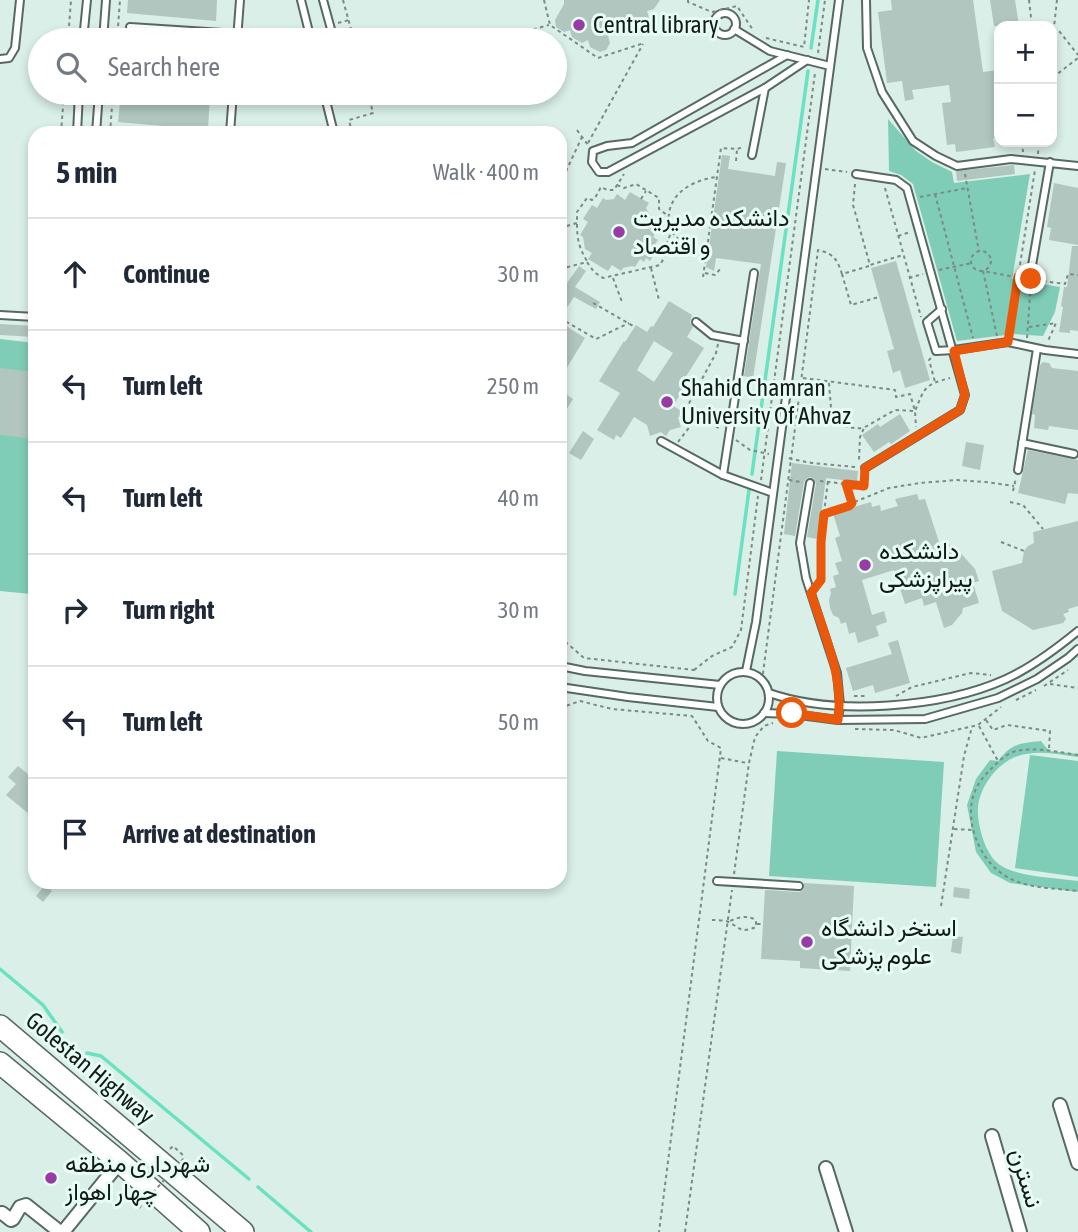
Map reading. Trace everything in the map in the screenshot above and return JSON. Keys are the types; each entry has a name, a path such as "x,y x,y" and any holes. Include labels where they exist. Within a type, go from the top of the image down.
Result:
{"highway":[{"name":"Golestan Highway","path":"0,1026 243,1232"},
{"path":"0,1063 200,1232"}],"street":[{"path":"1060,1105 1078,1163"},
{"name":"نسترن","path":"992,1136 1020,1232"},
{"path":"2,1213 10,1220 13,1219 20,1207 26,1205 61,1232 120,1162"},
{"path":"826,1168 846,1232"}],"lane":[{"path":"0,59 9,58 15,48 20,0"},
{"path":"84,28 87,0"},
{"path":"104,28 106,0"},
{"path":"238,28 240,0"},
{"path":"301,0 308,28"},
{"path":"323,0 331,28"},
{"path":"746,671 756,622 839,0"},
{"path":"866,0 867,48 882,92 913,141 957,166 1011,159 1078,166"},
{"path":"130,27 141,28"},
{"path":"734,29 770,51 830,66"},
{"path":"787,55 632,143 593,151 592,162 599,172 608,172 765,88 807,60"},
{"path":"752,155 765,88"},
{"path":"77,126 78,105"},
{"path":"97,126 98,105"},
{"path":"231,126 232,105"},
{"path":"328,105 332,126"},
{"path":"1031,271 1050,163"},
{"path":"856,173 896,180 907,188 965,395 960,410 865,468"},
{"path":"723,475 754,273"},
{"path":"942,309 927,322 936,351 954,351 1008,342 1078,354"},
{"path":"0,315 28,317"},
{"path":"696,322 712,335 744,341"},
{"path":"1018,470 1041,349"},
{"path":"661,441 723,475 773,493"},
{"path":"1023,443 1074,454"},
{"path":"810,481 800,543 806,578 837,673 840,701 838,720"},
{"path":"769,693 785,699 840,701 870,706 912,704 960,694 1006,679 1040,660 1078,631"},
{"path":"764,713 792,713 838,720 925,719 998,698 1037,679 1078,649"},
{"path":"567,667 720,685"},
{"path":"746,671 762,681 769,693 769,701 764,713 755,722 737,724 722,715 716,698 720,685 729,675 746,671"},
{"path":"567,688 718,707"},
{"path":"717,881 799,886"}],"path":[{"path":"69,28 71,0"},
{"path":"118,28 120,0"},
{"path":"343,0 351,28"},
{"path":"544,0 550,25 554,28"},
{"path":"688,0 712,12 737,6 757,36 804,47 809,0"},
{"path":"567,643 584,658 694,670 712,656 732,647 741,630 825,0"},
{"path":"1029,0 1031,21"},
{"path":"1054,21 1057,0"},
{"path":"539,28 550,25"},
{"path":"1057,31 1078,57 1057,74"},
{"path":"567,37 598,58 644,43 587,144"},
{"path":"62,126 63,105"},
{"path":"111,126 112,105"},
{"path":"350,126 349,120 373,113 371,105"},
{"path":"577,130 593,151"},
{"path":"567,169 582,137"},
{"path":"703,277 721,148 744,147 749,140"},
{"path":"1008,342 1038,147"},
{"path":"736,161 737,149"},
{"path":"963,165 979,252"},
{"path":"816,168 856,173 853,205 870,265"},
{"path":"626,171 614,190 601,187 595,198 587,198 577,212 577,238 580,249 594,272 603,278 613,277 660,265 670,247 667,241 672,232"},
{"path":"707,250 681,243 672,232 668,215 681,192 692,184 717,177"},
{"path":"884,177 885,191 919,316 927,322"},
{"path":"617,185 624,188 636,184 659,198 660,209 668,215"},
{"path":"911,198 968,188"},
{"path":"641,199 647,191"},
{"path":"935,194 975,347"},
{"path":"567,226 577,223"},
{"path":"897,236 919,229"},
{"path":"762,681 818,250 829,253 838,262 851,305 880,297"},
{"path":"984,271 991,263 990,257 987,253 976,252 972,263 978,270 1018,277 1065,284 1068,274 1078,275"},
{"path":"842,275 903,256"},
{"path":"567,267 587,262"},
{"path":"909,278 972,263"},
{"path":"651,268 659,300"},
{"path":"704,273 715,275 722,268"},
{"path":"984,271 999,344"},
{"path":"613,277 622,302"},
{"path":"1027,346 1031,279"},
{"path":"593,303 635,327"},
{"path":"567,322 596,339 629,323"},
{"path":"1028,328 1056,323 1041,349"},
{"path":"719,337 716,353 687,407 750,450 778,456"},
{"path":"936,351 929,360 936,382"},
{"path":"915,411 922,394 930,384 961,375"},
{"path":"802,378 895,390 896,397 910,394 918,435"},
{"path":"829,382 835,421 844,427 864,428 895,410 915,411"},
{"path":"674,447 699,415"},
{"path":"791,459 859,467 860,437 864,428"},
{"path":"810,481 812,463"},
{"path":"788,480 828,481 864,486 865,468"},
{"path":"1013,491 1018,470"},
{"path":"824,514 888,488 920,483 957,480 1014,486"},
{"path":"811,593 821,580 821,542 828,481"},
{"path":"846,484 852,503"},
{"path":"1010,502 1023,505 1043,530"},
{"path":"1001,542 1024,551"},
{"path":"1014,701 1071,668"},
{"path":"694,670 702,683"},
{"path":"896,696 912,687 971,673 996,676"},
{"path":"1049,683 1078,688"},
{"path":"840,701 870,696"},
{"path":"567,706 580,701 612,709 692,716 708,741 722,748 659,1232"},
{"path":"847,729 894,730 921,738 978,725 1003,705"},
{"path":"986,719 993,730 1007,726 1050,731 1049,751"},
{"path":"685,1232 749,763 755,737 764,726 779,720"},
{"path":"978,725 998,761"},
{"path":"941,906 964,756 972,726"},
{"path":"1078,755 1049,751 1011,752 998,761 977,786 971,813 973,830 986,858 1003,874 1020,884 1078,891"},
{"path":"720,758 749,763"},
{"path":"953,830 973,830"},
{"path":"712,920 728,922 743,916 756,920 756,924"},
{"path":"728,922 743,930 756,927 756,924"},
{"path":"756,924 763,924"},
{"path":"128,1198 139,1208 185,1157 173,1146"}],"green space":[{"path":"888,119 916,151 952,172 954,183 1030,174 1012,279 1060,287 1055,312 1043,336 1014,334 957,341 913,184 901,175 889,171"},
{"path":"0,339 28,342 28,594 0,591"},
{"path":"1041,741 1049,751 1078,754 1078,757 1039,753 1015,757 1001,765 979,799 980,827 988,850 1000,865 1027,875 1078,881 1078,892 1010,883 991,873 976,852 967,805 976,779 990,760 998,761 1016,745"},
{"path":"777,751 944,762 936,887 769,876"},
{"path":"1030,755 1078,761 1078,877 1015,868"}],"building":[{"path":"128,0 217,0 216,21 127,13"},
{"name":"Central library","path":"564,0 660,0 654,9 647,11 649,18 643,27 621,32 604,21 610,43 606,50 600,52 590,47 588,40 582,43 572,37 567,28 556,27 555,20"},
{"path":"891,0 973,0 983,72 994,71 995,147 956,152 955,144 947,145 942,103 951,102 949,85 912,90 914,99 905,101 902,81 887,83 878,12 892,10"},
{"path":"990,0 1015,0 1018,21 994,21 994,26"},
{"path":"120,105 209,105 208,126 118,122"},
{"path":"722,155 730,156 728,169 775,176 777,162 786,163 753,378 744,376 761,264 716,258 714,271 706,267"},
{"path":"1014,165 1015,174 957,181 956,171"},
{"path":"1054,183 1078,188 1078,245 1049,240 1051,228 1047,227"},
{"name":"دانشکده مدیریت و اقتصاد","path":"630,192 649,203 646,208 658,229 653,237 658,240 655,244 659,246 650,261 646,258 644,262 640,259 635,267 623,268 621,271 612,265 608,271 588,259 592,253 585,249 583,237 580,235 588,222 583,219 592,205 597,208 603,198 614,199 617,194 625,200"},
{"path":"1072,246 1078,246 1078,331 1070,330 1070,333 1059,332"},
{"path":"896,261 930,380 905,388 900,370 893,373 887,351 894,349 871,268"},
{"path":"579,266 586,271 575,287 600,302 596,309 574,297 567,308 567,283"},
{"path":"669,301 692,315 690,322 693,327 687,337 704,348 685,378 689,380 673,406 682,411 678,418 681,427 670,430 666,436 661,432 650,436 647,425 634,417 621,438 616,435 614,440 597,430 620,393 599,381 636,325 647,332","holes":["654,341 673,353 654,382 637,370"]},
{"path":"0,324 28,326 28,337 0,335"},
{"path":"567,326 585,338 567,368"},
{"path":"1043,362 1049,363 1052,368 1078,371 1078,430 1049,426 1048,430 1034,428 1035,415 1032,414 1040,365"},
{"path":"0,368 28,371 28,438 0,435"},
{"path":"567,395 573,399 567,409"},
{"path":"900,414 910,431 874,452 862,435"},
{"path":"583,431 594,439 581,460 569,453"},
{"path":"966,442 984,445 980,470 962,466"},
{"path":"1028,450 1078,460 1078,494 1068,493 1065,504 1018,493"},
{"path":"792,463 858,471 857,482 826,478 818,539 807,537 816,484 810,477 804,482 795,536 784,534"},
{"path":"917,494 919,500 925,499 940,545 947,543 958,550 975,569 979,581 973,583 979,603 963,608 952,625 944,628 936,602 924,606 922,598 905,604 894,570 862,580 872,615 884,611 887,622 876,626 879,636 858,643 855,632 849,634 846,622 841,624 830,608 830,589 836,587 833,576 839,574 835,563 842,561 835,538 840,536 833,513 871,502 872,507 880,505 881,511 898,506 895,499"},
{"path":"1078,521 1078,606 1063,614 1066,619 1063,623 1033,630 1002,611 992,571 1022,563 1024,551 1034,543 1033,532"},
{"path":"898,640 910,683 875,693 873,685 853,691 846,668 892,654 888,643"},
{"path":"18,766 28,774 28,813 6,795 16,784 8,777"},
{"name":"استخر دانشگاه علوم پزشکی","path":"804,883 854,886 850,971 800,968 800,961 761,959 765,890 799,892 804,889"},
{"path":"954,887 970,889 969,899 953,897"},
{"path":"42,889 52,891 43,902 36,896"},
{"path":"953,936 963,937 961,954 951,952"}],"waterway":[{"path":"811,48 818,0"},
{"path":"752,474 808,71"},
{"path":"735,594 749,490"},
{"path":"0,969 43,1005 62,1032"},
{"path":"87,1053 101,1056 249,1179"},
{"path":"258,1187 311,1232"}],"place":[{"name":"Central library","path":"579,25"},
{"name":"دانشکده مدیریت و اقتصاد","path":"619,232"},
{"name":"Shahid Chamran University Of Ahvaz","path":"667,402"},
{"name":"دانشکده پیراپزشکی","path":"865,565"},
{"name":"استخر دانشگاه علوم پزشکی","path":"807,942"},
{"name":"شهرداری منطقه چهار اهواز","path":"51,1178"}],"route":[{"path":"792,713 838,720 840,705 837,673 811,593 821,580 824,514 852,503 846,484 864,486 865,468 960,410 965,395 954,351 1008,342 1018,277 1031,279"}]}
